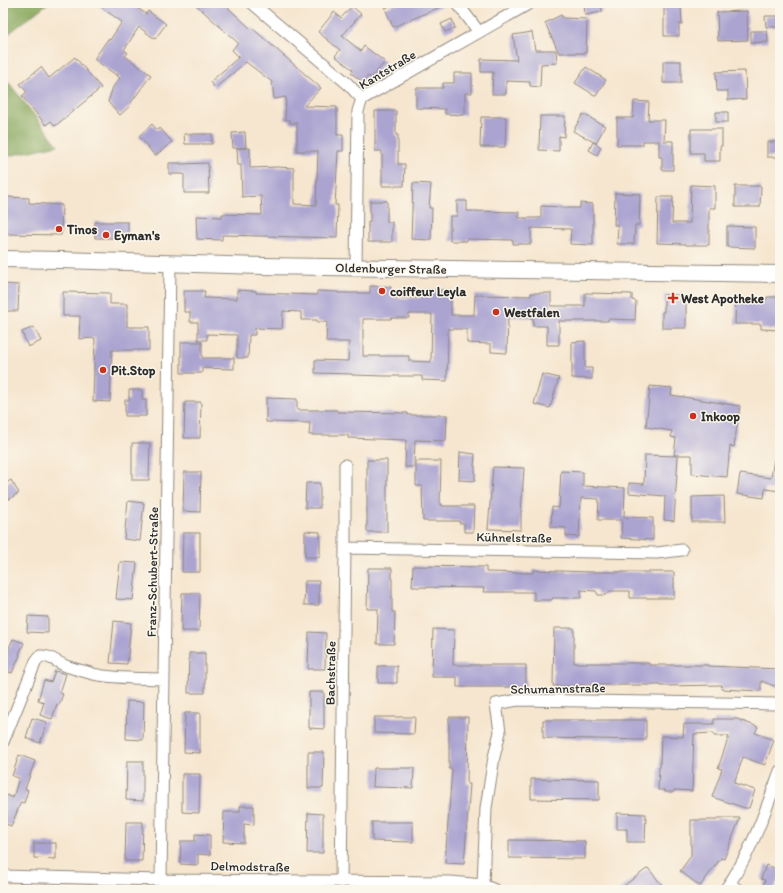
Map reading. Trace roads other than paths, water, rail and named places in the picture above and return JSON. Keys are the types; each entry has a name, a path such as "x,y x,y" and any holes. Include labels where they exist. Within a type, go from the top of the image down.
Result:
{"main road":[{"name":"Oldenburger Straße","path":"3,259 263,266 780,274"}],"street":[{"path":"252,3 348,84 362,99"},
{"path":"457,3 479,32"},
{"name":"Kantstraße","path":"356,267 358,111 362,99 530,3"},
{"name":"Franz-Schubert-Straße","path":"161,880 170,264"},
{"name":"Bachstraße","path":"342,882 345,465"},
{"name":"Kühnelstraße","path":"345,548 658,553 682,550"},
{"path":"3,742 36,661 40,656 51,658 65,665 93,674 127,678 164,679"},
{"name":"Schumannstraße","path":"483,885 486,808 494,757 500,732 496,704 518,700 780,704"},
{"path":"731,888 761,823 780,771"},
{"name":"Delmodstraße","path":"3,876 161,880 451,882 483,885 495,890"}],"place":[{"name":"Tinos","path":"59,229"},
{"name":"Eyman's","path":"106,235"},
{"name":"coiffeur Leyla","path":"382,291"},
{"name":"West Apotheke","path":"673,298"},
{"name":"Westfalen","path":"496,312"},
{"name":"Pit.Stop","path":"103,370"},
{"name":"Inkoop","path":"693,416"}]}
